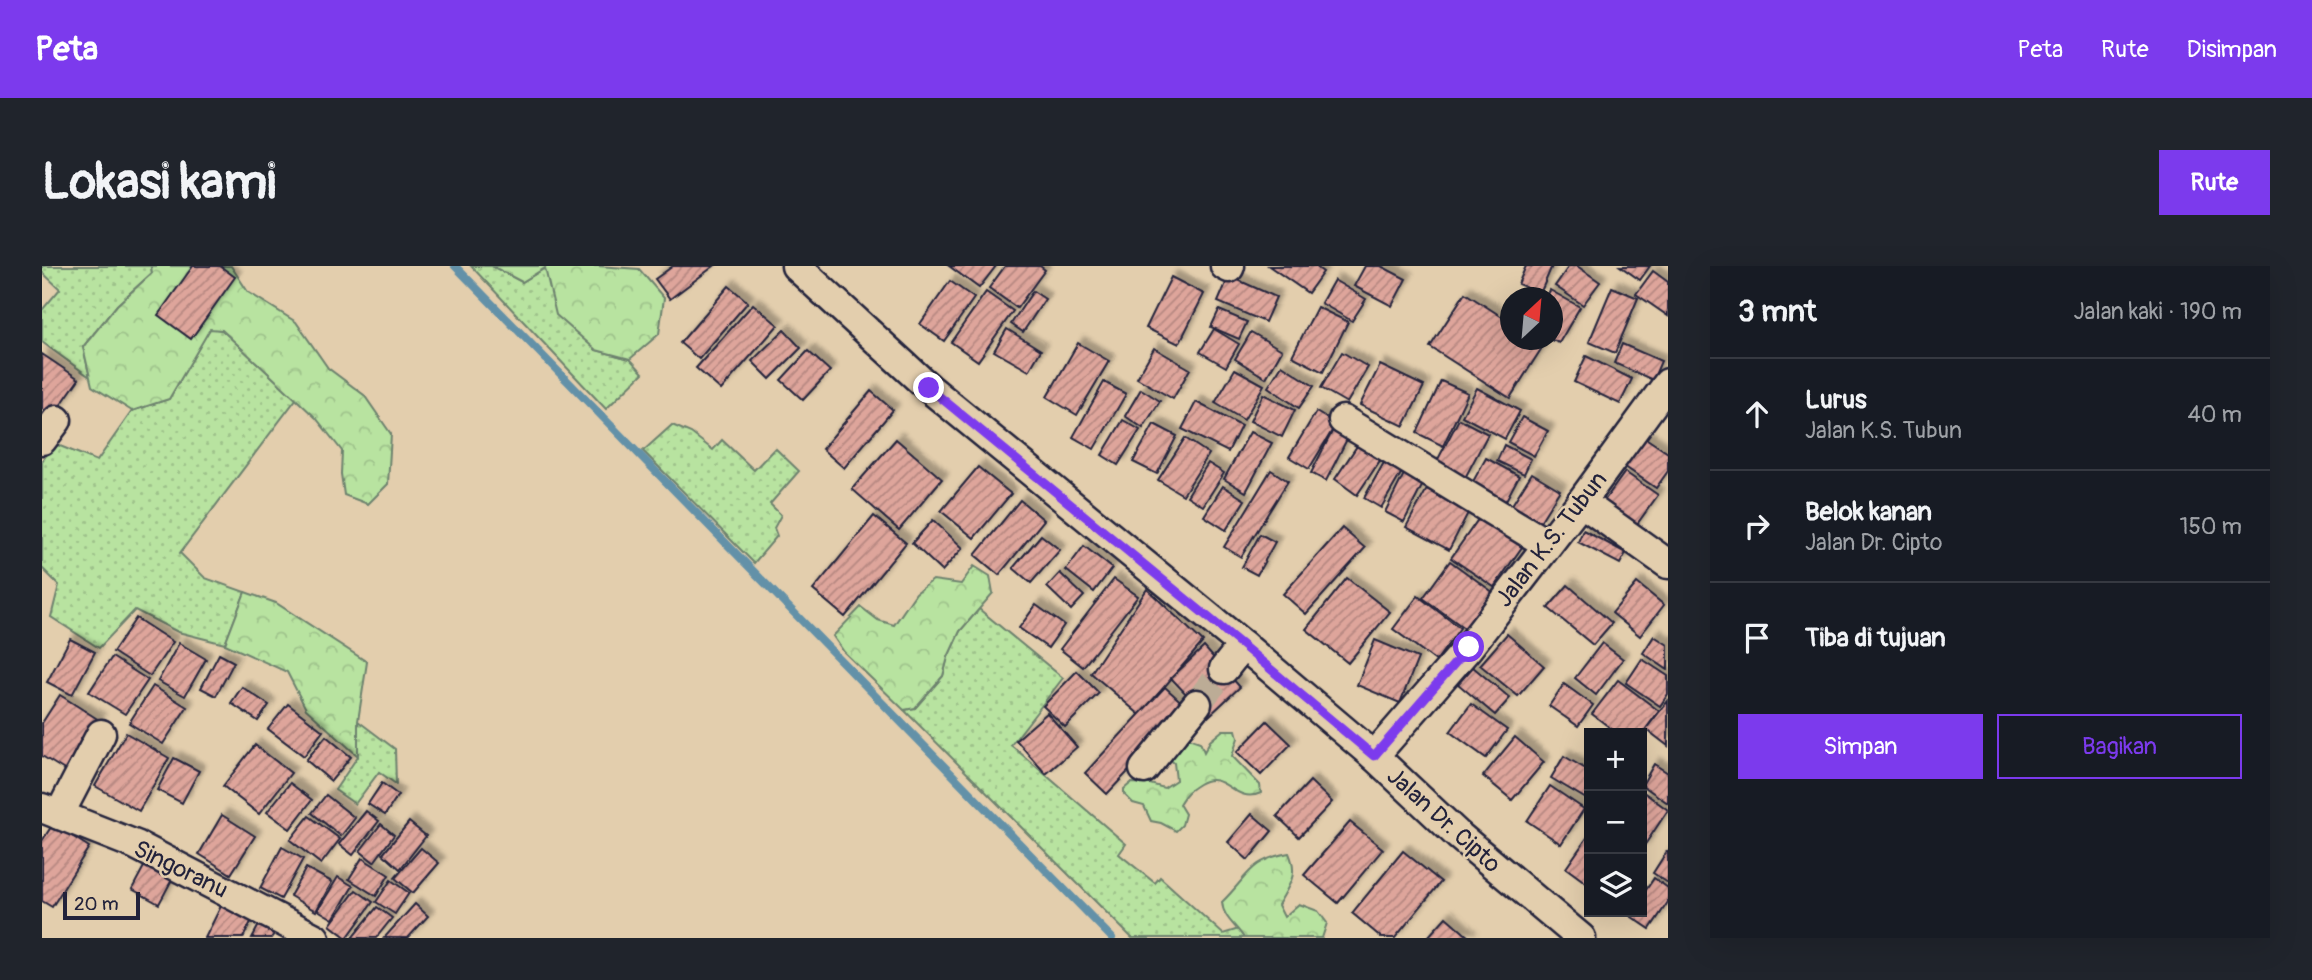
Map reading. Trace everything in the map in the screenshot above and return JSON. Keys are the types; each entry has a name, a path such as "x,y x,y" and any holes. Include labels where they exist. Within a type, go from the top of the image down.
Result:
{"street":[{"name":"Jalan Dr. Cipto","path":"796,266 929,388 1374,756 1458,835 1581,938"},
{"name":"Jalan K.S. Tubun","path":"1374,756 1469,647 1581,502 1668,383"},
{"path":"1343,420 1547,544"},
{"path":"1581,502 1668,564"},
{"path":"1224,668 1242,645"},
{"path":"1144,769 1197,704"},
{"path":"50,812 101,734"},
{"name":"Singoranu","path":"50,812 136,845 315,938"}],"green space":[{"path":"42,266 151,266 152,273 117,305 83,347 90,377 42,342 42,310 60,289 42,272"},
{"path":"151,266 231,266 248,292 296,322 328,368 364,395 391,434 388,484 368,504 344,495 342,451 316,418 222,330 210,329 169,399 132,411 92,386 83,347 117,305 152,273"},
{"path":"471,266 492,266 522,282 545,268 596,350 630,359 643,373 606,409"},
{"path":"492,266 598,266 639,269 664,298 659,334 630,359 596,350 556,315 545,268 522,282"},
{"path":"210,328 222,330 296,399 180,553 205,578 245,592 225,644 178,632 135,610 99,648 51,617 59,585 42,568 42,461 55,444 97,461 132,411 169,399"},
{"path":"672,425 691,433 713,450 722,440 754,470 775,448 799,471 770,504 781,515 774,528 777,536 754,563 643,451"},
{"path":"974,566 990,576 993,593 960,631 943,676 915,708 904,710 844,652 833,636 861,607 878,620 894,625 916,593 933,580 961,584"},
{"path":"245,592 276,603 367,662 358,721 358,756 306,709 287,672 225,644"},
{"path":"979,609 1063,678 1011,745 1126,844 1119,854 1155,883 1160,877 1223,934 1239,929 1244,938 1132,938 904,710 915,708 943,676 960,631"},
{"path":"358,721 395,749 396,784 379,772 355,804 335,790 358,756"},
{"path":"1223,730 1236,730 1238,738 1232,756 1260,785 1261,793 1243,794 1216,780 1199,784 1188,792 1179,804 1185,814 1182,825 1176,831 1151,821 1144,806 1133,803 1124,794 1124,789 1131,783 1164,788 1176,780 1174,763 1163,753 1177,734 1200,742 1204,752 1210,741"},
{"path":"1289,853 1293,874 1278,905 1284,917 1299,904 1318,911 1327,923 1322,938 1244,938 1227,917 1222,902 1257,865"}],"building":[{"path":"193,266 220,266 235,277 191,339 158,315"},
{"path":"673,266 714,266 670,299 655,279"},
{"path":"949,266 996,266 979,288"},
{"path":"1005,266 1040,266 1045,270 1017,308 989,288"},
{"path":"1269,266 1315,266 1323,272 1308,293"},
{"path":"1365,266 1381,266 1406,279 1392,306 1354,286"},
{"path":"1526,266 1552,266 1543,287 1525,287 1518,284"},
{"path":"1569,266 1577,266 1600,282 1583,305 1563,291 1563,287 1555,286"},
{"path":"1620,266 1650,266 1640,280"},
{"path":"1653,271 1668,282 1668,316 1636,294"},
{"path":"1229,276 1276,297 1265,322 1218,302"},
{"path":"1171,277 1204,294 1179,344 1146,328"},
{"path":"1334,280 1366,299 1352,321 1321,303"},
{"path":"950,281 974,298 944,341 920,324"},
{"path":"729,286 748,302 699,359 680,343"},
{"path":"1612,287 1638,298 1615,353 1589,342"},
{"path":"1033,291 1045,299 1023,332 1011,324"},
{"path":"986,292 1013,311 978,361 951,342"},
{"path":"1465,293 1500,316 1500,350 1541,350 1510,398 1430,347"},
{"path":"1563,297 1580,307 1563,336"},
{"path":"753,304 778,325 721,390 696,368"},
{"path":"1317,307 1348,322 1323,372 1292,356"},
{"path":"1219,310 1247,322 1239,339 1211,327"},
{"path":"1007,329 1041,350 1029,371 994,351"},
{"path":"1214,329 1239,344 1226,367 1200,352"},
{"path":"784,330 801,348 770,379 752,361"},
{"path":"1251,332 1282,350 1266,378 1235,359"},
{"path":"1078,343 1109,361 1077,415 1047,397"},
{"path":"1622,344 1661,361 1653,380 1614,363"},
{"path":"1154,348 1190,369 1173,399 1137,378"},
{"path":"808,351 830,371 803,400 781,380"},
{"path":"1342,352 1368,367 1347,403 1321,388"},
{"path":"42,354 79,379 53,416 42,409"},
{"path":"1586,356 1632,379 1620,404 1574,382"},
{"path":"1282,365 1314,386 1299,408 1268,387"},
{"path":"1380,365 1424,386 1404,426 1360,405"},
{"path":"1235,369 1264,385 1244,420 1215,403"},
{"path":"1441,381 1468,393 1443,446 1417,433"},
{"path":"1104,382 1126,394 1094,449 1073,437"},
{"path":"1477,388 1520,411 1505,439 1462,416"},
{"path":"1141,389 1160,401 1143,428 1125,416"},
{"path":"871,391 893,410 844,468 822,449"},
{"path":"1263,394 1295,410 1282,437 1250,421"},
{"path":"1196,402 1241,426 1228,452 1182,429"},
{"path":"1316,412 1336,424 1309,469 1289,457"},
{"path":"1522,417 1548,431 1534,456 1508,442"},
{"path":"1459,419 1488,434 1465,478 1436,463"},
{"path":"1123,420 1140,430 1118,465 1102,455"},
{"path":"1154,424 1177,436 1157,474 1133,462"},
{"path":"1336,424 1351,431 1326,481 1311,473"},
{"path":"1250,432 1272,443 1246,492 1224,479"},
{"path":"1638,433 1668,453 1668,471 1656,488 1618,462"},
{"path":"1363,437 1385,453 1357,495 1335,479"},
{"path":"1185,438 1209,454 1183,495 1158,480"},
{"path":"896,439 942,479 899,530 852,489"},
{"path":"1504,445 1531,459 1524,474 1497,461"},
{"path":"1486,458 1519,476 1504,504 1471,485"},
{"path":"1386,459 1403,470 1381,508 1364,498"},
{"path":"1208,463 1224,473 1203,506 1187,496"},
{"path":"978,467 1011,494 974,538 941,511"},
{"path":"1271,470 1288,481 1241,557 1224,547"},
{"path":"1625,472 1658,495 1632,531 1599,508"},
{"path":"1532,473 1560,490 1538,525 1510,508"},
{"path":"1404,474 1423,484 1404,522 1385,512"},
{"path":"1223,486 1245,500 1226,530 1204,516"},
{"path":"1427,489 1469,511 1449,550 1406,527"},
{"path":"1020,500 1044,520 999,575 975,555"},
{"path":"874,516 906,543 845,617 813,590"},
{"path":"1479,518 1522,547 1494,587 1451,558"},
{"path":"933,520 963,548 942,571 912,543"},
{"path":"1342,528 1365,548 1306,614 1283,594"},
{"path":"1583,530 1626,553 1620,564 1578,542"},
{"path":"1260,534 1275,542 1257,575 1242,567"},
{"path":"1041,535 1060,550 1031,583 1013,568"},
{"path":"1084,546 1112,568 1094,592 1066,570"},
{"path":"1450,561 1494,593 1467,630 1423,598"},
{"path":"1060,573 1084,596 1071,610 1047,587"},
{"path":"1347,578 1390,612 1348,663 1306,629"},
{"path":"1114,579 1138,596 1083,667 1060,649"},
{"path":"1637,583 1664,605 1640,636 1612,613"},
{"path":"1568,585 1612,623 1593,645 1548,608"},
{"path":"1147,589 1203,642 1140,715 1091,673"},
{"path":"1418,596 1460,628 1436,661 1393,629"},
{"path":"1036,605 1064,625 1048,648 1019,628"},
{"path":"136,618 173,642 150,676 113,652"},
{"path":"1507,634 1544,666 1518,696 1480,665"},
{"path":"1654,636 1668,645 1668,670 1643,653"},
{"path":"70,639 95,652 72,695 47,682"},
{"path":"1375,640 1418,658 1400,703 1357,685"},
{"path":"179,643 206,659 185,696 158,681"},
{"path":"1602,643 1623,659 1596,695 1575,678"},
{"path":"1204,647 1240,687 1208,717 1171,678"},
{"path":"219,654 234,662 216,696 201,688"},
{"path":"112,657 148,680 125,714 89,692"},
{"path":"1642,659 1668,676 1668,694 1660,706 1626,683"},
{"path":"1473,667 1510,698 1495,715 1458,684"},
{"path":"1077,671 1099,693 1065,727 1043,706"},
{"path":"1618,680 1659,711 1646,728 1610,728 1592,714"},
{"path":"1564,684 1593,705 1578,726 1549,706"},
{"path":"153,686 187,707 163,744 129,723"},
{"path":"242,687 269,705 258,721 231,703"},
{"path":"1165,687 1188,708 1107,794 1085,773"},
{"path":"60,695 99,720 66,771 42,756 42,723"},
{"path":"1668,701 1668,746 1647,728"},
{"path":"288,704 323,731 304,756 268,729"},
{"path":"1471,704 1507,730 1486,758 1450,732"},
{"path":"1047,713 1077,747 1046,774 1016,740"},
{"path":"1267,721 1291,744 1261,775 1237,752"},
{"path":"126,733 169,758 139,811 95,786"},
{"path":"326,736 351,757 331,781 306,760"},
{"path":"1515,737 1544,762 1512,800 1483,776"},
{"path":"255,745 291,773 259,814 223,786"},
{"path":"1564,756 1584,768 1584,798 1551,778"},
{"path":"174,758 199,771 182,803 157,790"},
{"path":"1654,764 1668,773 1668,803 1647,788 1647,776"},
{"path":"1310,781 1332,802 1299,837 1277,816"},
{"path":"290,783 312,800 290,829 267,812"},
{"path":"382,783 398,795 385,815 368,804"},
{"path":"1550,786 1584,809 1561,844 1527,821"},
{"path":"326,795 355,818 341,836 312,813"},
{"path":"1647,795 1668,810 1647,842"},
{"path":"366,811 379,821 353,855 339,844"},
{"path":"1252,814 1272,831 1248,860 1228,842"},
{"path":"222,815 255,836 231,874 199,854"},
{"path":"309,816 340,839 321,864 290,840"},
{"path":"409,822 426,836 400,869 383,854"},
{"path":"1350,822 1383,849 1338,903 1304,875"},
{"path":"53,824 89,847 52,907 42,901 42,841"},
{"path":"381,824 394,835 374,862 360,851"},
{"path":"1584,842 1584,881 1566,868"},
{"path":"282,847 303,859 281,899 260,888"},
{"path":"421,848 439,863 413,893 395,878"},
{"path":"1403,851 1441,882 1395,938 1382,938 1352,913"},
{"path":"1668,851 1668,883 1653,873"},
{"path":"149,857 176,872 159,904 132,889"},
{"path":"362,858 389,875 376,896 349,879"},
{"path":"306,868 332,882 316,911 290,896"},
{"path":"338,877 353,886 333,919 318,910"},
{"path":"1654,878 1668,888 1668,902 1650,929 1632,917 1647,917 1647,888"},
{"path":"391,880 409,893 395,914 376,902"},
{"path":"356,890 373,902 347,938 330,925"},
{"path":"222,904 252,920 243,938 205,938"},
{"path":"415,904 428,916 408,938 384,938"},
{"path":"377,907 392,918 376,938 352,938"},
{"path":"1446,917 1470,938 1427,938"},
{"path":"259,925 274,934 271,938 252,938"}],"waterway":[{"path":"455,266 1112,938"}],"tunnel":[{"path":"1197,704 1224,669"}],"route":[{"path":"929,388 1374,756 1469,647"}]}
